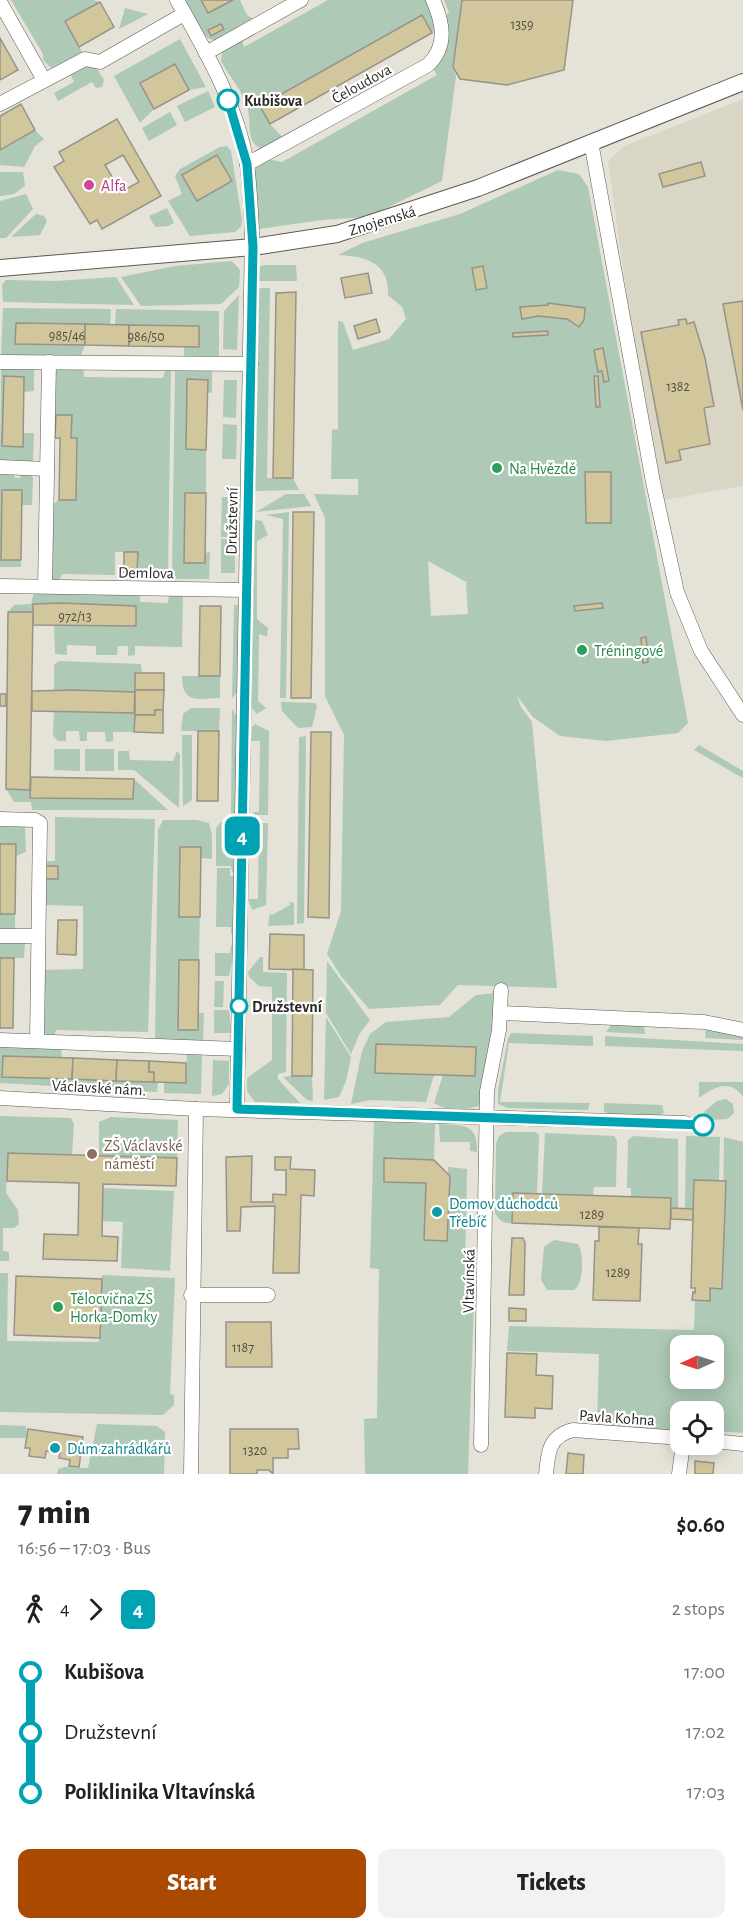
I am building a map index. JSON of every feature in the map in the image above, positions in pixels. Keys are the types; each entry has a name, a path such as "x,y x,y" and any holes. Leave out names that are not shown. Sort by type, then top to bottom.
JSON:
{"street":[{"path":"177,0 206,53 232,109 247,164 253,247"},
{"path":"206,53 301,0"},
{"name":"Čeloudova","path":"247,164 428,65 438,52 443,34 440,16 433,0"},
{"path":"0,2 44,80"},
{"path":"0,104 85,59 100,62 184,14"},
{"name":"Znojemská","path":"0,268 253,247 312,239 363,228 478,188 743,81"},
{"path":"591,141 653,482 677,592 701,651 743,715"},
{"name":"Družstevní","path":"237,1109 253,247"},
{"path":"0,362 251,364"},
{"path":"45,586 49,362"},
{"path":"0,467 47,469"},
{"name":"Demlova","path":"0,586 246,590"},
{"path":"0,819 35,820 40,823 37,1041"},
{"path":"0,936 38,936"},
{"name":"Vltavínská","path":"481,1445 488,1091 500,1012 501,990"},
{"path":"500,1012 704,1022 743,1030"},
{"path":"0,1040 238,1049"},
{"name":"Václavské nám.","path":"0,1098 196,1109"},
{"path":"190,1474 191,1295 196,1109 685,1123"},
{"path":"191,1295 268,1295"},
{"name":"Pavla Kohna","path":"546,1474 548,1453 553,1440 561,1433 573,1430 670,1437"},
{"path":"724,1442 743,1444"},
{"path":"679,1474 682,1455"}],"shaded area":[{"path":"743,99 743,486 664,500 630,319 608,161 624,146"}],"green space":[{"path":"11,0 93,0 100,2 65,21 82,52 51,68 43,60 43,54"},
{"path":"183,0 201,0 208,13 233,0 240,0 247,15 256,21 216,41 200,30"},
{"path":"328,0 426,0 439,30 432,33 422,16 261,107 270,124 283,138 260,148 251,136 248,110 243,96 221,61 223,47 241,37 244,47"},
{"path":"444,0 462,0 453,67 456,76 442,181 368,217 322,220 259,229 254,172 257,165 268,159 282,162 437,75 431,65 442,20 449,12"},
{"path":"125,8 148,14 119,29"},
{"path":"180,39 206,87 189,90 174,64 140,83 154,109 140,123 114,76"},
{"path":"88,66 97,69 104,80 102,87 96,88 92,82 58,101 54,93 74,82 71,75"},
{"path":"208,91 215,107 185,122 177,106"},
{"path":"170,112 177,125 149,141 142,128"},
{"path":"35,130 44,139 35,146 24,167 0,165 0,150"},
{"path":"227,146 231,151 242,220 241,227 235,232 190,236 168,201 182,194 175,176 180,169 220,147","holes":["217,156 232,181 197,201 183,175"]},
{"name":"Na Hvězdě","path":"558,170 579,174 588,187 688,723 678,733 606,741 560,736 533,717 517,696 521,707 532,722 557,988 458,985 440,1005 369,1009 341,976 327,954 341,911 344,735 325,696 325,518 314,494 358,495 358,479 331,479 332,430 338,429 338,321 343,322 353,350 389,339 406,319 402,307 388,295 385,275 374,263 357,257 338,255 362,243 460,214","holes":["428,561 468,583 466,583 468,614 431,616"]},
{"path":"0,172 23,172 25,186 14,194 0,196"},
{"path":"26,194 33,209 6,238 0,238 0,201"},
{"path":"167,208 174,223 155,227 149,216"},
{"path":"36,214 44,216 47,221 40,235 11,237"},
{"path":"232,261 240,270 239,287 221,304 141,306 121,277 175,266"},
{"path":"296,265 297,281 257,281 258,267"},
{"path":"116,277 134,305 3,302 2,285 6,280 56,281"},
{"path":"257,288 270,288 267,478 293,478 299,490 254,491"},
{"path":"239,295 237,350 223,349 224,311"},
{"path":"3,308 111,309 110,325 16,323 15,344 85,345 80,358 1,358"},
{"path":"116,309 219,311 219,358 184,358 184,346 198,326 115,325"},
{"path":"83,366 84,377 163,378 166,367 171,367 168,575 138,575 138,552 115,552 115,575 63,574 57,582 50,577 50,506 59,500 76,500 77,438 71,438 72,415 56,415 55,432 51,429 56,368"},
{"path":"175,367 212,369 212,393 207,392 207,380 187,380 186,449 206,450 206,493 185,493 185,563 205,563 205,553 210,552 209,579 172,579"},
{"path":"1,368 34,370 34,391 24,392 24,377 4,377 2,446 23,447 23,433 34,433 33,462 0,461"},
{"path":"224,380 237,380 236,418 223,417"},
{"path":"223,424 237,425 236,459 222,459"},
{"path":"0,475 14,475 15,478 20,478 21,475 31,475 33,478 32,505 22,505 22,490 2,490 1,559 21,560 21,567 0,567"},
{"path":"286,494 304,494 311,506 256,512"},
{"path":"222,497 235,497 235,537 221,537"},
{"path":"289,512 286,698 280,698 283,519 266,515"},
{"path":"256,520 262,521 268,535 257,541 257,619 268,628 267,637 259,634 258,701 266,708 257,714 250,706 253,524"},
{"path":"221,539 235,539 235,573 221,573"},
{"path":"34,592 140,594 140,602 168,603 169,594 183,594 182,647 135,646 135,655 128,656 128,646 118,646 117,655 96,655 96,646 67,645 67,655 55,654 54,625 135,626 136,606 33,604 33,612 8,612 14,605 31,604"},
{"path":"234,605 239,605 238,691 232,698"},
{"path":"59,661 141,664 142,673 135,673 135,692 54,691 54,665"},
{"path":"182,676 220,676 220,698 198,699 188,696"},
{"path":"281,702 315,703 317,706 312,727 298,728 282,711"},
{"path":"191,708 220,708 219,731 181,731 183,714"},
{"path":"232,709 237,716 236,814 231,814"},
{"path":"54,712 134,713 134,732 113,732 113,741 106,742 105,732 87,732 87,741 80,741 79,731 66,731 66,741 58,741 53,736"},
{"path":"255,724 269,731 268,815 253,815 253,812 259,812 260,741 251,741 252,727"},
{"path":"182,735 192,735 192,800 183,806"},
{"path":"306,736 304,923 297,924 299,737"},
{"path":"699,745 743,771 743,778 694,750"},
{"path":"54,749 80,749 80,771 54,770"},
{"path":"85,749 114,749 114,771 85,771"},
{"path":"118,751 129,751 130,760 173,761 177,751 180,755 179,808 134,770 118,770"},
{"path":"134,779 168,810 32,810 31,802 14,802 6,789 30,790 31,798 133,799"},
{"path":"55,817 155,819 148,1032 56,1030 53,1039 41,1030 42,970 83,969 83,906 45,905 45,879 58,879 58,866 46,866 46,861 55,861"},
{"path":"163,820 197,820 209,823 212,835 212,859 201,858 201,847 199,960 179,960 178,1029 198,1030 199,1013 204,1013 203,1044 155,1042 158,830"},
{"path":"232,821 237,824 237,873 232,872 231,866 216,866 216,828 221,822"},
{"path":"253,823 268,823 266,905 252,910 248,899 258,899 259,828 253,828"},
{"path":"0,827 25,827 26,852 16,856 16,844 0,844"},
{"path":"217,868 230,868 230,876 236,876 234,931 231,934 231,927 216,927"},
{"path":"289,902 294,903 294,925 268,926 270,913 272,915 290,905"},
{"path":"0,914 15,914 15,929 0,929"},
{"path":"0,943 25,943 24,958 0,958"},
{"path":"231,945 235,950 229,976 215,976 215,953 230,953"},
{"path":"260,957 263,957 263,972 287,973 286,1072 278,1074 278,1079 300,1103 255,1102 247,1091 247,1078 272,1060 272,987 259,986 249,977 248,972"},
{"path":"327,961 370,1020 360,1033 351,1054 326,1013"},
{"path":"215,981 224,981 223,1007 214,1007"},
{"path":"495,993 492,1031 479,1106 456,1110 434,1103 443,1075 475,1076 475,1047 376,1044 375,1073 434,1075 426,1102 371,1100 351,1104 362,1051 370,1034 386,1022 449,1017 476,995"},
{"path":"214,1010 229,1010 232,1033 214,1033"},
{"path":"326,1017 351,1057 346,1081 339,1097 324,1100"},
{"path":"612,1024 644,1025 645,1034 606,1032"},
{"path":"706,1029 743,1036 743,1040 705,1038"},
{"path":"511,1033 593,1036 593,1046 509,1043 500,1102 590,1103 588,1110 507,1108 498,1104 498,1090 508,1038"},
{"path":"605,1036 743,1044 743,1051 605,1046"},
{"path":"0,1047 61,1048 62,1058 3,1077 158,1082 157,1092 0,1083"},
{"path":"187,1051 202,1051 201,1094 164,1093 164,1083 186,1083"},
{"path":"213,1060 229,1061 229,1084 222,1094 212,1096"},
{"path":"312,1076 313,1101 307,1100 283,1077"},
{"path":"699,1082 743,1082 743,1097 733,1088 722,1086 699,1098"},
{"path":"726,1099 733,1104 734,1113 727,1119 707,1120 704,1112 717,1101"},
{"path":"604,1103 662,1105 664,1112 660,1116 611,1115 604,1111"},
{"path":"0,1116 71,1118 74,1124 72,1155 8,1153 6,1193 18,1210 19,1224 14,1228 3,1228 3,1251 9,1252 9,1261 0,1261"},
{"path":"111,1117 178,1120 177,1158 99,1156 99,1122"},
{"path":"374,1121 435,1124 434,1160 385,1158 384,1182 426,1183 424,1240 447,1240 448,1167 467,1169 465,1272 475,1272 468,1474 365,1474 364,1419 377,1418 379,1269 370,1268"},
{"path":"439,1124 462,1126 472,1131 477,1143 477,1152 470,1151 470,1142 440,1142"},
{"path":"506,1132 535,1132 539,1135 537,1194 513,1193 512,1223 502,1221 495,1213 496,1144 499,1136"},
{"path":"545,1133 614,1136 617,1140 616,1187 594,1187 593,1196 542,1194"},
{"path":"633,1136 678,1139 678,1208 671,1208 671,1198 631,1197 631,1188 627,1188 628,1140"},
{"path":"686,1136 720,1137 719,1180 694,1180 693,1209 685,1208"},
{"path":"724,1137 743,1142 743,1433 724,1432 724,1401 670,1401 670,1432 597,1426 599,1354 507,1351 509,1326 694,1330 695,1300 709,1301 710,1288 722,1289"},
{"path":"103,1188 174,1191 170,1271 121,1268 123,1222 102,1221"},
{"path":"554,1240 578,1244 580,1248 581,1275 574,1290 547,1290 541,1280 544,1247"},
{"path":"0,1273 8,1273 7,1341 99,1342 102,1275 175,1278 170,1394 174,1395 174,1405 163,1415 0,1412"},
{"path":"97,1424 157,1426 165,1432 164,1474 57,1474 58,1469 65,1467 88,1468"},
{"path":"0,1425 26,1426 27,1438 0,1438"}],"building":[{"path":"201,0 233,0 208,13"},
{"path":"462,0 573,0 564,70 507,85 460,79 453,67"},
{"path":"100,2 114,27 79,47 65,21"},
{"path":"422,15 432,33 270,124 260,106"},
{"path":"221,24 224,29 211,36 208,30"},
{"path":"0,38 18,70 0,80"},
{"path":"175,64 189,90 154,109 140,83"},
{"path":"21,104 35,130 0,150 0,116"},
{"path":"117,119 161,196 102,229 97,220 90,224 54,167 64,161 59,152","holes":["123,155 139,182 121,192 105,165"]},
{"path":"217,155 232,181 197,201 182,175"},
{"path":"701,162 705,176 663,187 659,174"},
{"path":"483,266 487,288 476,290 472,268"},
{"path":"368,273 372,293 345,298 341,278"},
{"path":"296,292 293,478 273,478 276,293"},
{"path":"743,301 743,410 723,304"},
{"path":"548,303 585,308 584,320 579,327 567,319 538,316 522,319 520,307 548,305"},
{"path":"376,319 380,332 358,339 354,326"},
{"path":"686,319 687,324 694,322 705,358 714,406 704,408 710,444 679,450 681,460 666,463 641,332 679,325 678,320"},
{"path":"16,323 85,324 85,345 15,344"},
{"path":"85,324 129,325 129,346 85,345"},
{"path":"129,325 199,326 199,347 129,346"},
{"path":"548,331 548,335 513,337 513,333"},
{"path":"603,348 609,381 604,382 602,371 598,372 594,350"},
{"path":"4,376 24,377 23,447 2,446"},
{"path":"594,376 598,376 600,407 596,407"},
{"path":"187,379 208,380 206,450 186,449"},
{"path":"56,415 72,415 71,438 77,438 76,500 59,500 60,438 55,438"},
{"path":"585,472 611,472 611,523 586,523"},
{"path":"2,490 22,490 21,560 1,560"},
{"path":"185,493 206,493 205,563 184,563"},
{"path":"293,512 314,512 311,698 291,698"},
{"path":"124,552 138,552 137,572 124,572"},
{"path":"602,603 603,608 575,611 574,606"},
{"path":"33,604 136,606 136,626 33,625"},
{"path":"200,606 221,606 220,676 199,676"},
{"path":"8,612 33,612 30,790 6,789"},
{"path":"646,637 648,662 643,663 641,638"},
{"path":"135,673 164,673 164,690 135,690"},
{"path":"135,690 164,690 163,710 155,710 155,715 135,715"},
{"path":"32,691 135,692 134,713 32,711"},
{"path":"0,694 6,694 6,706 0,706"},
{"path":"155,710 163,710 163,733 134,732 135,715 155,715"},
{"path":"198,731 219,731 218,801 197,801"},
{"path":"311,732 331,732 329,918 308,917"},
{"path":"31,777 134,779 133,799 30,798"},
{"path":"0,844 16,844 15,914 0,914"},
{"path":"180,847 201,847 200,917 179,917"},
{"path":"46,866 58,866 58,879 45,879"},
{"path":"58,920 77,920 76,955 57,954"},
{"path":"270,934 304,935 304,970 269,969"},
{"path":"0,958 14,958 13,1028 0,1028"},
{"path":"179,960 199,960 198,1030 178,1030"},
{"path":"293,969 313,970 312,1076 292,1076"},
{"path":"376,1044 476,1047 475,1076 375,1073"},
{"path":"3,1056 73,1058 72,1079 2,1077"},
{"path":"73,1058 117,1060 116,1081 72,1079"},
{"path":"117,1060 149,1061 149,1072 154,1072 154,1082 116,1081"},
{"path":"149,1061 186,1063 186,1083 154,1082 154,1072 149,1072"},
{"path":"8,1153 177,1158 176,1186 103,1184 102,1236 118,1237 117,1261 43,1259 44,1234 78,1235 79,1183 7,1181"},
{"path":"252,1156 251,1202 273,1202 273,1194 286,1195 286,1170 275,1170 275,1157 291,1157 290,1169 315,1170 314,1196 301,1195 299,1273 273,1273 275,1206 241,1207 240,1231 227,1231 226,1157"},
{"name":"Domov důchodců Třebíč","path":"384,1158 434,1160 450,1176 447,1241 424,1240 426,1183 384,1182"},
{"path":"694,1180 726,1181 722,1289 710,1288 710,1301 692,1300 693,1292 695,1293 695,1288 691,1288"},
{"path":"513,1193 671,1198 670,1229 512,1223"},
{"path":"671,1208 693,1209 693,1220 671,1219"},
{"path":"599,1227 639,1228 638,1244 642,1244 640,1301 593,1300 595,1241 599,1241"},
{"path":"512,1238 523,1238 525,1243 524,1295 509,1295"},
{"name":"Tělocvična ZŠ Horka-Domky","path":"16,1276 102,1279 100,1338 14,1335"},
{"path":"509,1308 526,1309 526,1321 509,1321"},
{"path":"226,1322 271,1322 272,1367 226,1367"},
{"path":"507,1353 537,1354 536,1375 553,1376 552,1409 535,1408 535,1418 505,1417"},
{"name":"Dům zahrádkářů","path":"28,1429 83,1437 79,1467 69,1466 70,1460 59,1458 60,1453 46,1451 45,1458 29,1456 30,1448 25,1448"},
{"path":"230,1429 298,1429 299,1449 288,1449 288,1458 273,1458 273,1474 269,1470 257,1470 257,1474 230,1474"},
{"path":"568,1453 584,1455 583,1474 566,1474"},
{"path":"695,1461 714,1463 713,1474 695,1474"}],"bus line":[{"name":"4","path":"228,100 247,164 253,247 237,1109 703,1125"}],"place":[{"name":"Kubišova","path":"228,100"},
{"name":"Alfa","path":"89,185"},
{"name":"Na Hvězdě","path":"497,468"},
{"name":"Tréningové","path":"582,650"},
{"name":"Družstevní","path":"239,1006"},
{"name":"ZŠ Václavské náměstí","path":"92,1154"},
{"name":"Domov důchodců Třebíč","path":"437,1212"},
{"name":"Tělocvična ZŠ Horka-Domky","path":"58,1307"},
{"name":"Dům zahrádkářů","path":"55,1448"}]}
